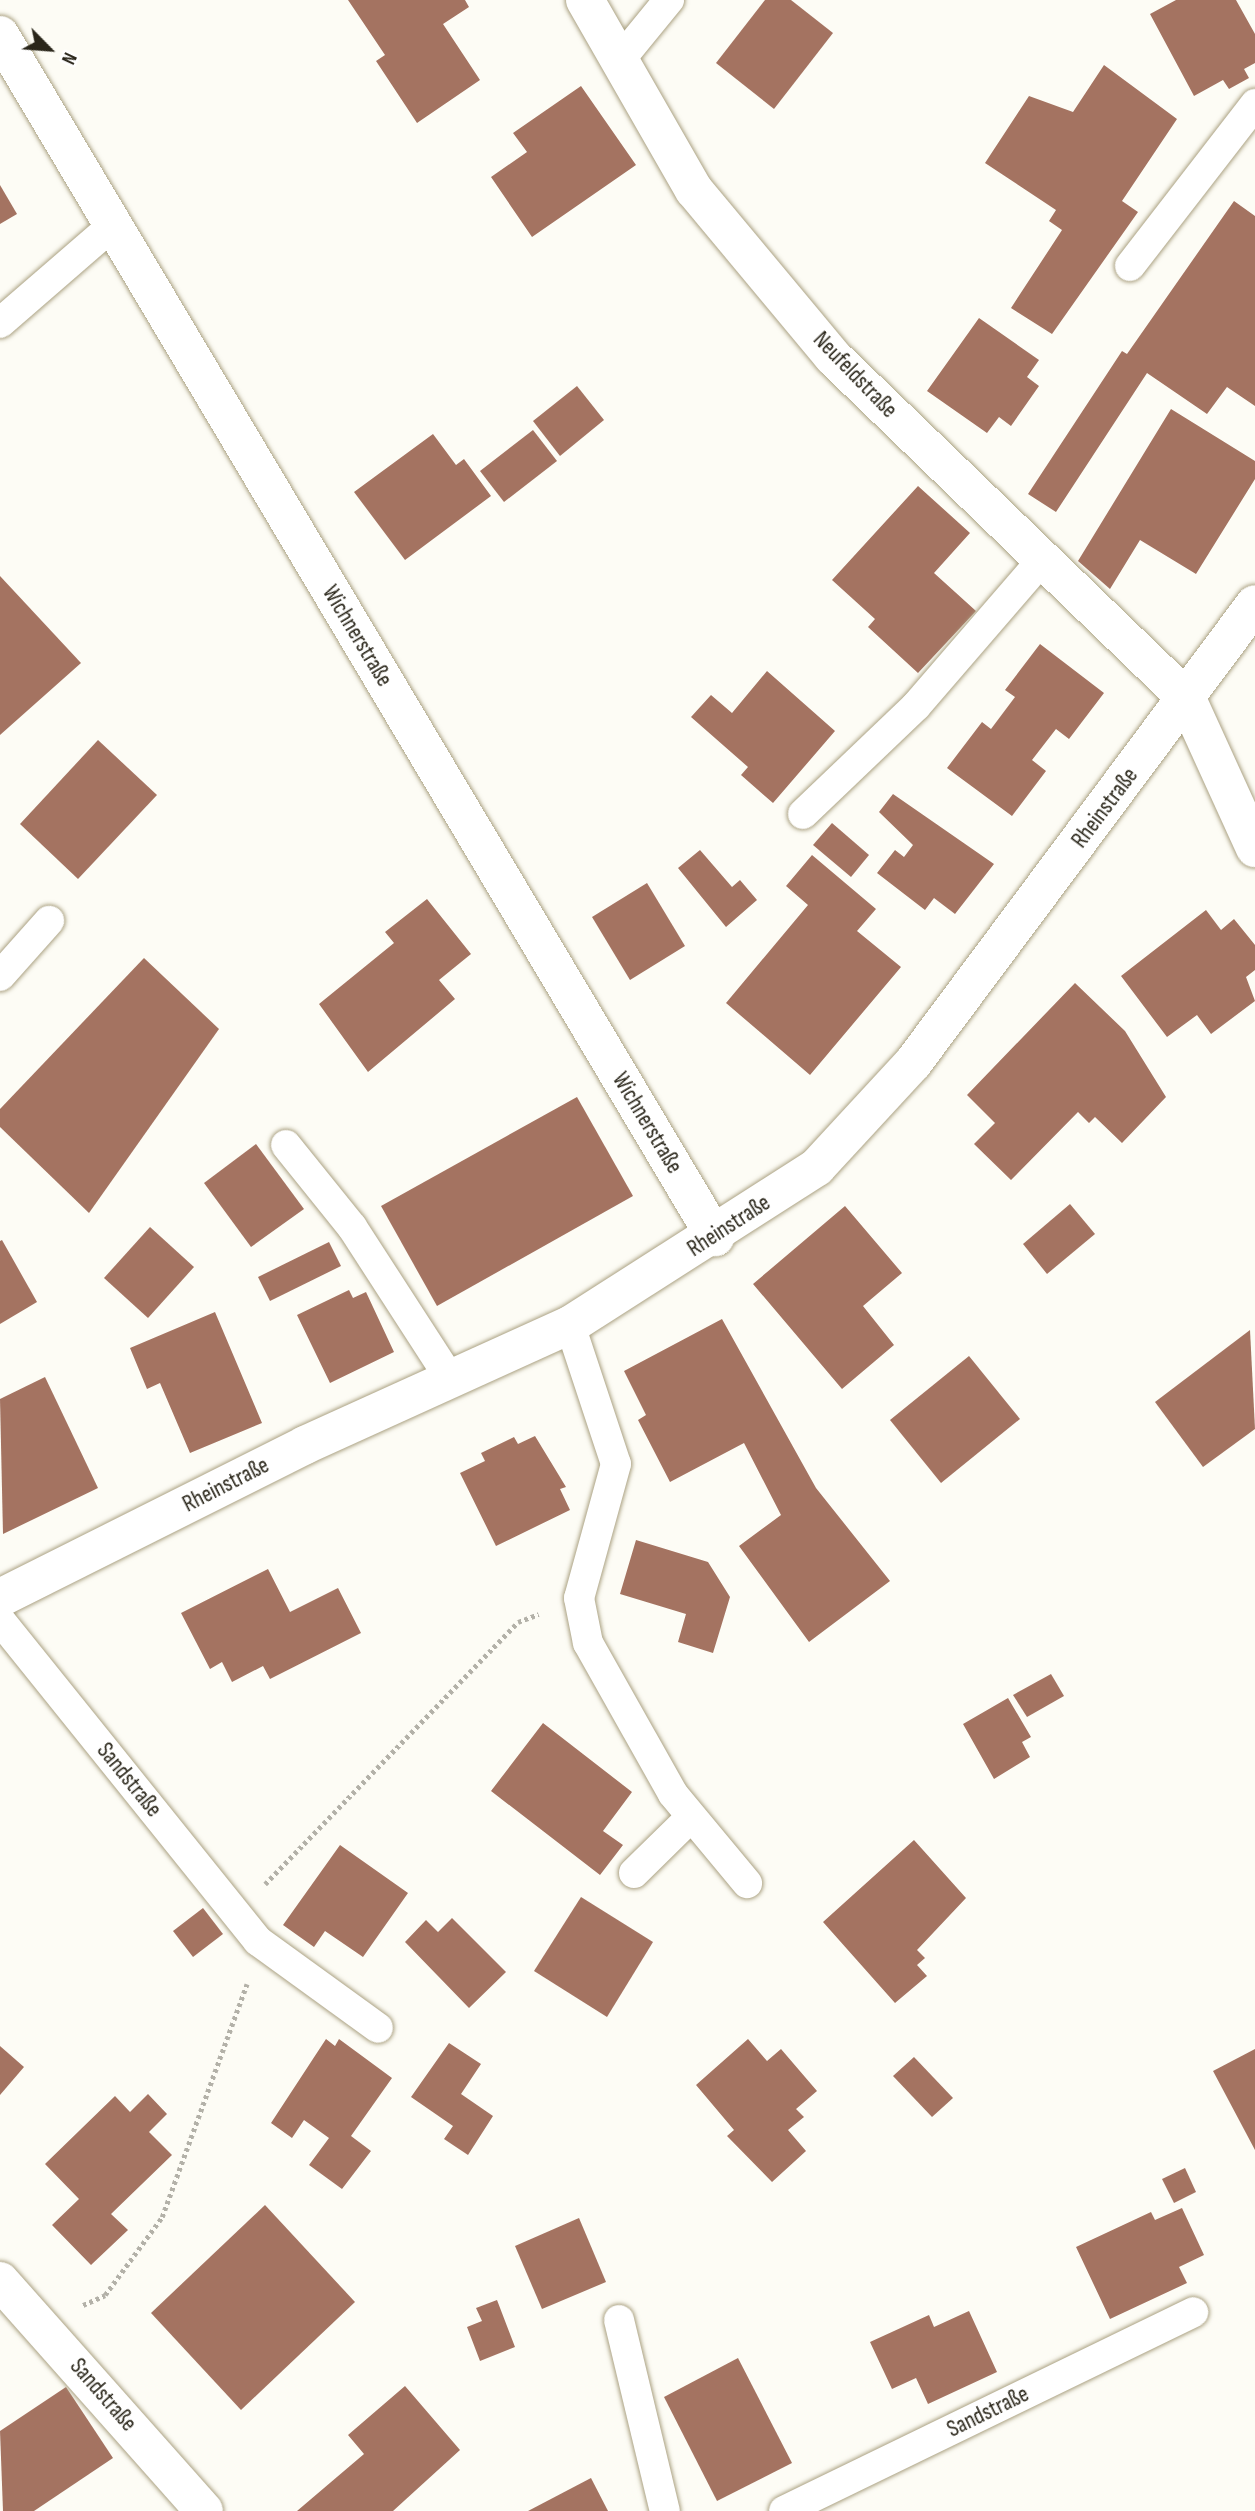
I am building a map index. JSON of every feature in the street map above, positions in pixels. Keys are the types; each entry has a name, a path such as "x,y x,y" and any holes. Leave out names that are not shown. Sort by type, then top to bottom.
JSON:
{"street":[{"name":"Neufeldstraße","path":"585,0 694,190 833,357 1187,699"},
{"name":"Wichnerstraße","path":"0,37 715,1237"},
{"name":"Rheinstraße","path":"0,1598 449,1377 570,1325 715,1237 817,1167 913,1063 1187,699 1255,604"},
{"path":"1187,699 1255,848"},
{"name":"Sandstraße","path":"0,2281 204,2511"}],"lane":[{"path":"619,61 669,0"},
{"path":"1130,266 1255,104"},
{"path":"0,323 111,226"},
{"path":"803,814 916,706 1043,559"},
{"path":"0,976 49,921"},
{"path":"286,1145 352,1227 449,1377"},
{"path":"570,1325 616,1464 579,1598 600,1675 690,1818 747,1882"},
{"name":"Sandstraße","path":"0,1620 258,1941 378,2028"},
{"path":"634,1873 690,1818"},
{"name":"Sandstraße","path":"784,2511 1193,2312"},
{"path":"619,2320 665,2511"}],"path":[{"path":"237,1913 518,1622 579,1598"},
{"path":"69,2312 105,2295 162,2217 258,1941"}],"building":[{"path":"348,0 465,0 469,7 443,24 480,80 417,123 376,61 385,55"},
{"path":"765,0 791,0 833,33 774,109 716,63"},
{"path":"1176,0 1236,0 1255,34 1255,63 1244,69 1249,78 1229,89 1223,80 1194,96 1150,14"},
{"path":"1104,65 1177,119 1122,201 1138,212 1052,334 1011,308 1062,230 1049,221 1056,210 985,163 1029,96 1073,112"},
{"path":"581,86 636,165 532,237 491,177 527,152 513,133"},
{"path":"0,185 17,214 0,224"},
{"path":"1234,201 1255,216 1255,406 1227,387 1207,414 1147,373 1056,512 1028,494 1122,351 1127,354"},
{"path":"979,318 1039,360 1027,377 1039,386 1011,426 999,417 987,433 927,391"},
{"path":"577,386 604,420 560,456 533,421"},
{"path":"1171,409 1255,461 1255,479 1196,574 1140,540 1110,589 1078,561"},
{"path":"533,430 557,461 504,502 480,471"},
{"path":"433,434 456,465 464,459 491,496 405,560 354,492"},
{"path":"918,486 970,533 934,573 976,611 918,673 868,627 875,619 832,580"},
{"path":"0,576 81,663 0,735"},
{"path":"1040,644 1104,693 1069,739 1056,729 1032,760 1046,771 1012,816 947,768 982,722 991,729 1015,697 1005,690"},
{"path":"767,671 835,731 773,803 741,775 748,767 691,717 711,695 732,713"},
{"path":"98,740 157,795 78,879 20,824"},
{"path":"893,794 994,864 955,914 934,898 925,910 877,873 895,850 904,857 913,845 879,812"},
{"path":"832,823 869,855 851,877 813,845"},
{"path":"700,850 732,887 740,880 757,900 726,927 678,868"},
{"path":"812,855 876,909 857,931 901,967 810,1075 726,1003 808,905 786,886"},
{"path":"647,883 685,946 630,980 592,917"},
{"path":"427,899 471,954 439,980 455,999 368,1072 319,1004 394,943 385,932"},
{"path":"1206,910 1221,930 1234,919 1255,945 1255,970 1246,977 1255,1001 1211,1034 1197,1015 1167,1037 1121,976"},
{"path":"144,958 219,1029 89,1213 0,1127 0,1109"},
{"path":"1075,983 1125,1031 1166,1097 1122,1143 1095,1117 1089,1123 1078,1112 1011,1180 974,1144 995,1123 967,1095"},
{"path":"577,1097 633,1196 437,1306 381,1206"},
{"path":"256,1144 304,1209 251,1247 204,1183"},
{"path":"1070,1204 1095,1234 1047,1274 1023,1244"},
{"path":"845,1206 902,1273 863,1306 894,1345 842,1389 753,1284"},
{"path":"150,1227 194,1267 148,1318 104,1278"},
{"path":"2,1240 37,1302 0,1324 0,1241"},
{"path":"329,1242 341,1266 270,1301 258,1277"},
{"path":"349,1290 353,1298 366,1292 394,1352 330,1383 297,1315"},
{"path":"215,1312 262,1423 190,1453 160,1383 147,1389 130,1348"},
{"path":"722,1319 816,1488 890,1581 809,1642 739,1546 781,1515 744,1443 670,1482 638,1420 646,1415 624,1371"},
{"path":"1250,1330 1255,1429 1203,1467 1155,1402"},
{"path":"969,1356 1020,1419 941,1483 890,1420"},
{"path":"45,1377 98,1488 3,1534 0,1399"},
{"path":"535,1436 566,1487 560,1489 570,1510 496,1546 460,1473 485,1461 481,1453 514,1437 518,1444"},
{"path":"636,1540 708,1562 730,1597 713,1653 678,1642 686,1614 620,1594"},
{"path":"268,1569 290,1612 338,1588 361,1633 270,1679 263,1666 232,1682 222,1662 210,1669 181,1613"},
{"path":"1051,1674 1064,1696 1027,1717 1013,1695"},
{"path":"1008,1698 1031,1737 1022,1742 1030,1757 994,1779 963,1724"},
{"path":"543,1723 632,1792 603,1831 623,1845 600,1875 491,1791"},
{"path":"914,1840 966,1898 917,1950 925,1958 917,1965 927,1976 895,2003 823,1922"},
{"path":"340,1845 408,1893 363,1957 325,1931 314,1947 283,1925"},
{"path":"581,1897 653,1942 607,2017 534,1971"},
{"path":"203,1908 223,1934 193,1957 173,1931"},
{"path":"452,1918 506,1972 469,2008 405,1942 426,1920 438,1932"},
{"path":"326,2039 335,2046 339,2039 392,2078 351,2136 371,2151 342,2189 309,2165 329,2138 304,2120 292,2138 271,2123"},
{"path":"748,2039 767,2061 781,2049 817,2091 796,2109 804,2117 788,2130 806,2151 772,2182 727,2136 734,2130 696,2085"},
{"path":"449,2043 481,2064 461,2094 493,2116 468,2155 444,2139 453,2126 411,2097"},
{"path":"0,2046 24,2067 0,2095"},
{"path":"1255,2049 1255,2150 1213,2071"},
{"path":"914,2057 953,2098 932,2117 893,2076"},
{"path":"148,2094 167,2114 149,2132 172,2155 111,2214 128,2230 91,2265 52,2225 79,2199 45,2164 115,2096 130,2112"},
{"path":"1185,2168 1196,2192 1174,2203 1162,2179"},
{"path":"265,2205 355,2302 241,2410 151,2313"},
{"path":"1182,2208 1204,2255 1179,2267 1187,2283 1110,2319 1076,2247 1151,2212 1155,2220"},
{"path":"579,2218 606,2282 542,2309 515,2246"},
{"path":"497,2300 515,2347 480,2361 467,2327 482,2321 476,2308"},
{"path":"969,2311 997,2372 928,2404 916,2378 892,2389 870,2342 929,2315 934,2327"},
{"path":"738,2358 792,2463 717,2501 664,2397"},
{"path":"405,2386 460,2450 393,2511 297,2511 364,2454 348,2435"},
{"path":"66,2387 113,2458 34,2511 3,2511 0,2431"},
{"path":"591,2478 608,2511 528,2511"}]}
